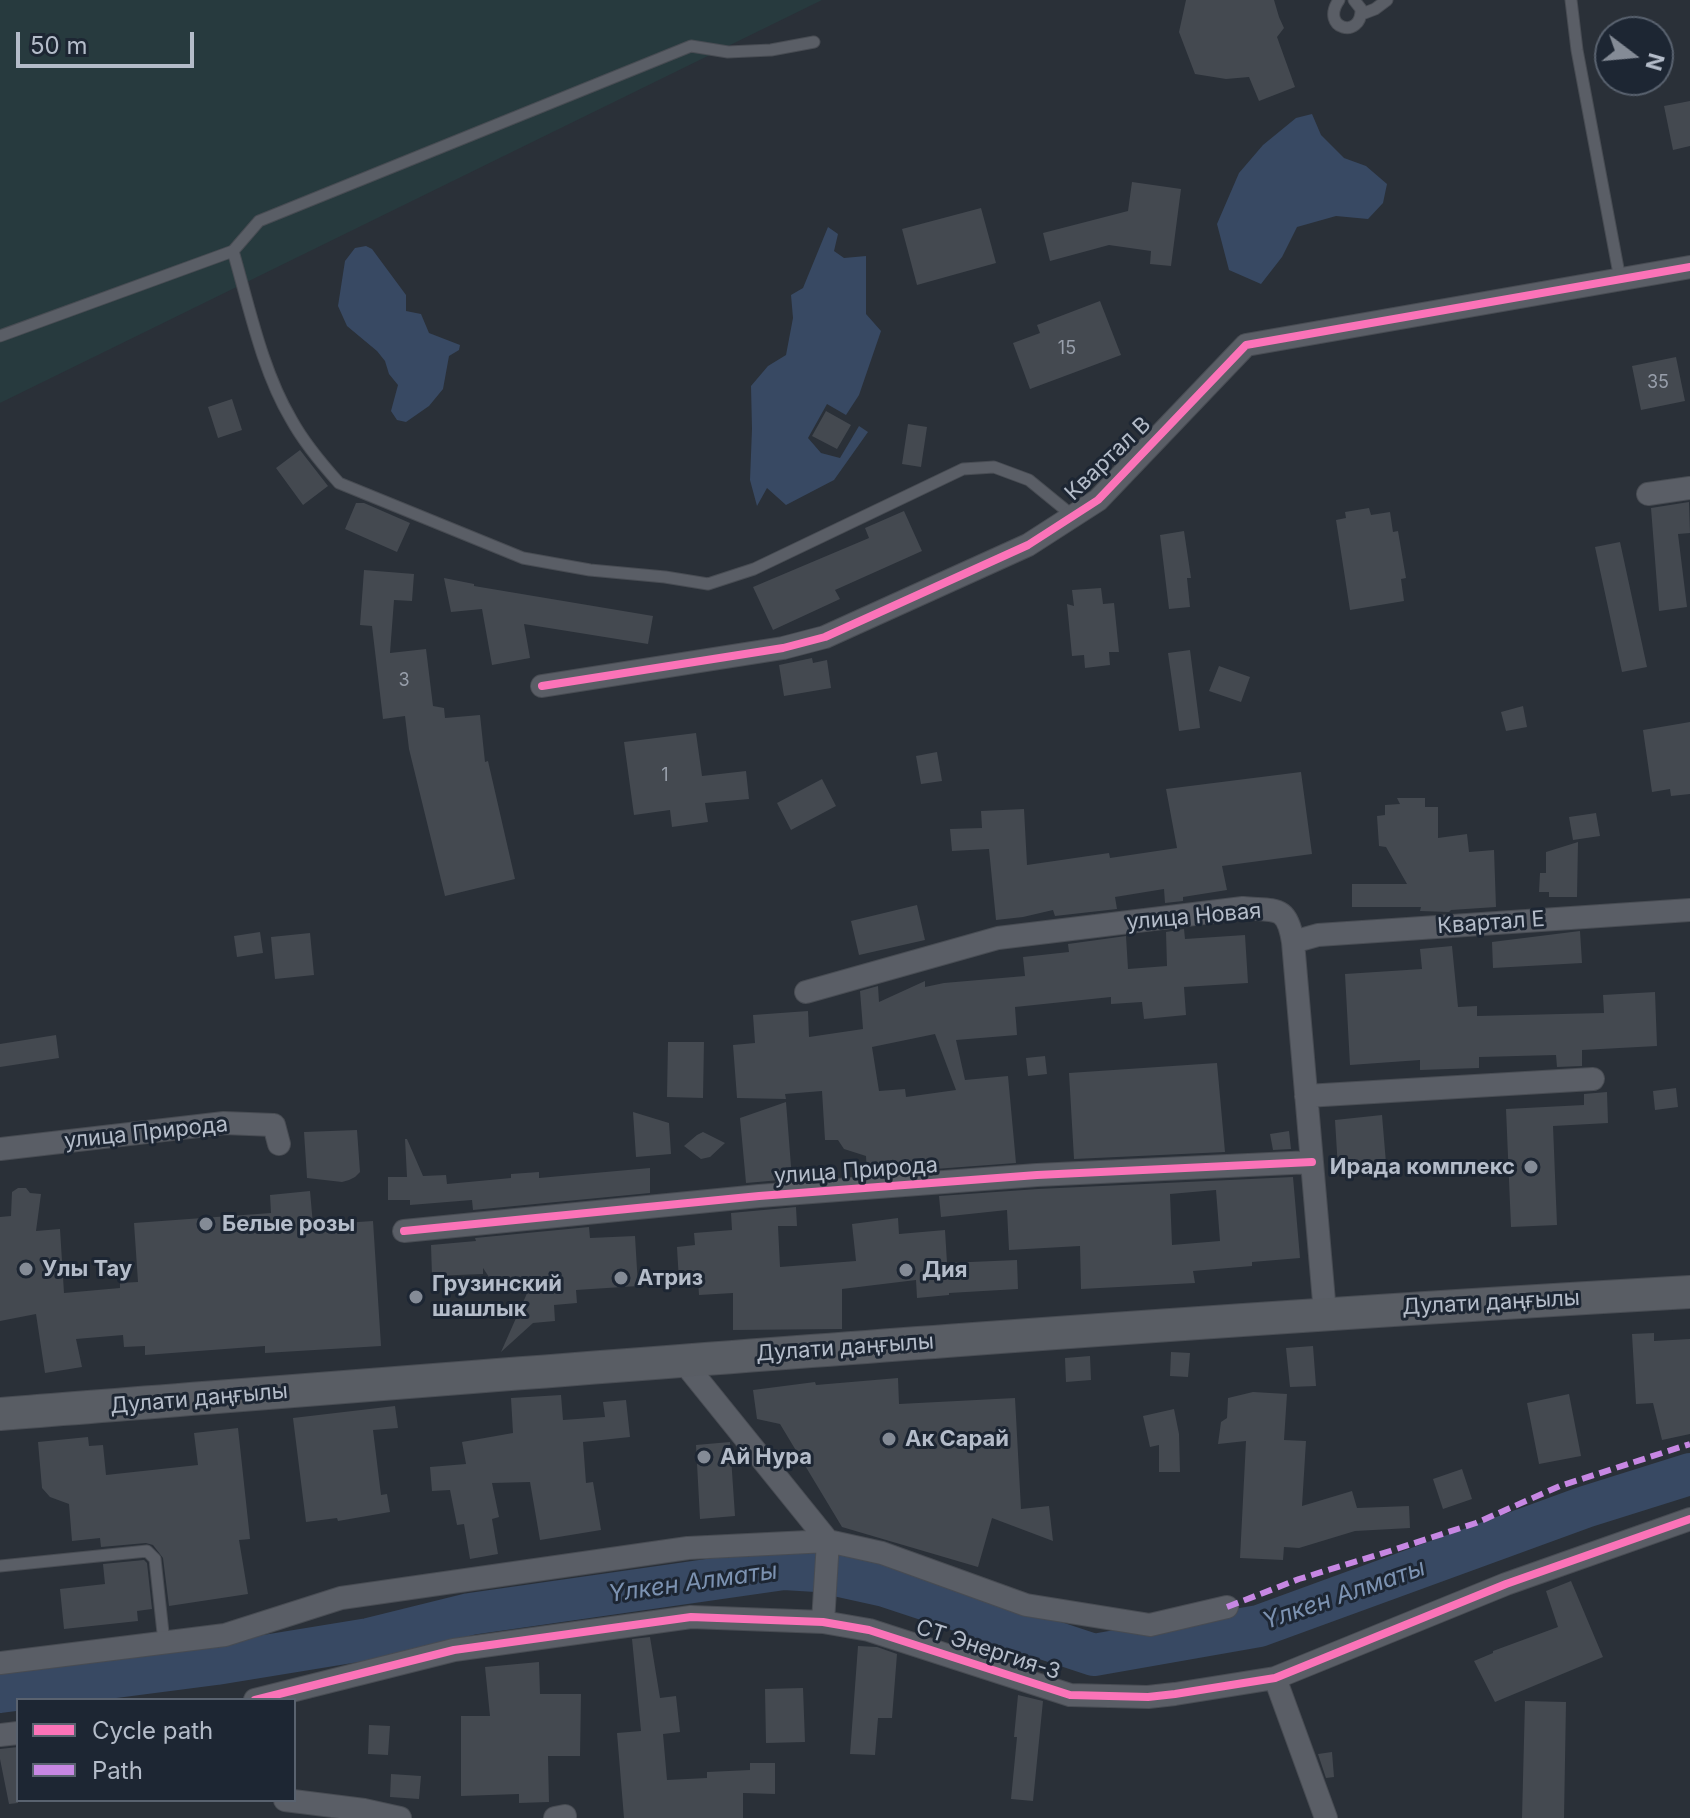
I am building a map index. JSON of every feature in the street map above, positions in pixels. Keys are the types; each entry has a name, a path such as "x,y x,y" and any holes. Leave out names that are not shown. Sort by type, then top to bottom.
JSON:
{"main road":[{"name":"Дулати даңғылы","path":"0,1414 1325,1313 1690,1292"}],"street":[{"name":"Квартал В","path":"542,686 783,648 825,637 1028,545 1098,500 1246,345 1690,267"},
{"path":"1648,494 1690,488"},
{"name":"улица Новая","path":"806,992 998,938 1243,908 1278,911 1288,921 1293,942 1325,1313"},
{"name":"Квартал Е","path":"1293,942 1318,935 1690,910"},
{"path":"1306,1096 1593,1079"},
{"name":"улица Природа","path":"0,1149 224,1123 274,1125 279,1144"},
{"name":"улица Природа","path":"404,1231 775,1195 1037,1175 1312,1162"},
{"path":"682,1360 828,1551 824,1613"},
{"name":"СТ Энергия-3","path":"263,1698 454,1650 691,1617 824,1613 1070,1695 1148,1697 1175,1694 1275,1678 1506,1584 1690,1519"},
{"path":"0,1663 225,1635 341,1598 688,1548 882,1553 1026,1605 1150,1625 1227,1607"},
{"path":"1275,1678 1326,1818"},
{"path":"296,1801 400,1818"}],"lane":[{"path":"1339,0 1335,6 1334,20 1346,28 1355,26 1361,18 1359,5 1354,0"},
{"path":"1362,14 1387,0"},
{"path":"1571,0 1577,50 1620,279"},
{"path":"0,336 233,251 259,221 691,46 728,52 771,50 814,42"},
{"path":"233,251 268,368 290,418 318,460 339,483 523,558 590,570 708,584 754,569 963,469 994,467 1029,480 1074,516"},
{"path":"0,1566 147,1551 155,1559 164,1642"}],"green space":[{"path":"0,0 822,0 0,403"}],"water":[{"path":"1312,114 1321,135 1344,158 1366,166 1387,184 1383,203 1368,219 1336,216 1297,227 1282,257 1261,284 1229,270 1217,224 1239,173 1263,145 1296,118"},
{"path":"828,227 838,234 834,251 844,258 866,256 866,314 881,331 859,395 846,415 827,404 808,438 821,453 840,458 859,426 868,432 834,480 786,505 767,488 757,506 750,480 751,386 768,366 786,355 793,318 791,295 803,288"},
{"path":"366,246 372,249 406,295 406,311 421,314 429,333 460,345 459,350 449,356 443,389 429,406 406,422 397,420 391,411 398,385 389,374 385,361 347,326 338,306 345,261 355,248"}],"building":[{"path":"1186,0 1274,0 1284,28 1277,37 1295,87 1259,101 1249,77 1226,79 1195,74 1179,32"},
{"path":"1690,101 1690,146 1673,150 1664,106"},
{"path":"1132,182 1181,189 1171,266 1150,264 1151,251 1109,245 1050,261 1043,233 1128,211"},
{"path":"981,208 996,263 917,285 902,229"},
{"path":"1100,301 1121,355 1030,389 1013,343 1040,333 1037,325"},
{"path":"1676,357 1685,401 1641,410 1632,366"},
{"path":"232,399 242,430 218,438 208,407"},
{"path":"826,411 851,425 837,449 812,436"},
{"path":"908,424 927,427 921,467 902,464"},
{"path":"300,450 328,486 303,505 276,468"},
{"path":"1689,502 1690,533 1678,534 1687,607 1659,611 1651,508"},
{"path":"356,503 364,503 410,523 397,552 345,529"},
{"path":"1369,508 1371,515 1390,512 1393,532 1398,531 1406,578 1401,579 1404,601 1350,610 1336,520 1346,518 1345,512"},
{"path":"904,511 922,551 835,590 840,599 773,630 753,587 869,538 865,528"},
{"path":"1184,531 1191,578 1187,578 1190,607 1169,609 1160,535"},
{"path":"1620,542 1647,667 1622,672 1595,547"},
{"path":"364,570 414,574 412,601 394,600 390,653 426,649 433,706 444,708 445,718 480,715 485,762 488,761 515,879 445,896 409,749 405,716 383,719 372,626 360,625"},
{"path":"444,578 474,586 653,616 648,644 524,624 530,658 492,665 482,609 451,612"},
{"path":"1101,588 1103,604 1114,603 1119,652 1109,652 1110,665 1085,668 1084,655 1072,656 1067,604 1074,606 1072,590"},
{"path":"1190,650 1200,728 1179,731 1168,653"},
{"path":"812,658 813,663 827,660 831,688 784,696 779,665"},
{"path":"1219,666 1250,677 1241,702 1209,691"},
{"path":"1523,706 1527,727 1506,731 1501,712"},
{"path":"1690,722 1690,794 1671,796 1670,789 1652,792 1643,730"},
{"path":"696,733 702,776 746,771 749,799 705,803 708,822 672,827 670,810 634,815 624,742"},
{"path":"937,752 942,781 921,784 916,756"},
{"path":"1301,772 1312,854 1222,866 1227,890 1183,897 1183,901 1165,903 1164,889 1115,897 1117,909 1055,916 1053,910 996,920 989,849 952,851 950,829 982,828 981,811 1024,809 1027,865 1109,853 1110,858 1177,848 1166,789"},
{"path":"822,779 836,806 791,830 777,803"},
{"path":"1397,798 1425,798 1425,807 1438,807 1438,838 1467,834 1469,852 1494,850 1496,907 1449,912 1420,911 1421,907 1352,907 1352,884 1407,884 1386,847 1379,846 1377,816 1385,815 1385,805 1400,804"},
{"path":"1596,813 1600,836 1573,840 1569,817"},
{"path":"1578,842 1577,897 1549,897 1549,892 1539,892 1540,873 1546,873 1546,852"},
{"path":"917,905 925,940 859,955 851,921"},
{"path":"1184,929 1185,939 1245,935 1248,983 1184,987 1186,1015 1144,1019 1142,1002 1111,1004 1111,997 1015,1007 1017,1035 956,1040 965,1080 1008,1076 1016,1163 867,1174 866,1156 844,1149 838,1140 825,1140 822,1091 785,1094 786,1099 737,1098 733,1045 755,1043 753,1015 808,1011 809,1037 863,1029 860,991 878,986 879,1002 925,981 925,987 1025,976 1023,957 1069,952 1068,944 1126,936 1128,969 1167,966 1166,932","holes":["935,1034 956,1090 906,1097 905,1089 879,1091 872,1047"]},
{"path":"1580,931 1582,963 1493,968 1492,942"},
{"path":"260,932 263,953 237,957 234,936"},
{"path":"310,933 314,975 275,979 271,937"},
{"path":"1452,946 1458,1007 1477,1006 1477,1016 1604,1013 1603,995 1655,992 1657,1046 1582,1050 1582,1066 1557,1067 1556,1055 1479,1057 1479,1068 1420,1070 1420,1060 1350,1065 1345,974 1422,969 1420,949"},
{"path":"56,1035 59,1058 0,1067 0,1044"},
{"path":"668,1042 704,1042 703,1098 667,1097"},
{"path":"1045,1056 1047,1074 1028,1076 1026,1058"},
{"path":"1217,1063 1225,1152 1074,1159 1069,1073"},
{"path":"1676,1088 1678,1107 1655,1110 1653,1091"},
{"name":"Ирада комплекс","path":"1607,1092 1608,1123 1553,1126 1557,1225 1511,1227 1506,1109 1584,1105 1584,1094"},
{"path":"786,1102 792,1179 746,1183 740,1118"},
{"path":"633,1112 669,1123 671,1154 636,1157"},
{"path":"1382,1115 1386,1163 1338,1169 1335,1120"},
{"path":"357,1130 360,1172 355,1177 342,1182 307,1178 304,1132"},
{"path":"1289,1131 1291,1149 1273,1150 1270,1134"},
{"path":"703,1132 725,1143 710,1157 701,1159 684,1146"},
{"path":"405,1139 423,1176 446,1175 447,1184 511,1178 511,1174 539,1172 539,1178 650,1168 650,1193 473,1210 472,1200 410,1205 410,1200 388,1200 388,1177 407,1177"},
{"path":"1293,1177 1300,1258 1193,1271 1195,1283 1081,1289 1080,1246 1009,1250 1007,1210 941,1217 939,1196","holes":["1216,1190 1220,1241 1172,1245 1170,1194"]},
{"path":"18,1188 41,1194 36,1231 60,1229 64,1293 120,1288 120,1283 138,1282 134,1223 271,1213 270,1195 310,1191 313,1225 373,1221 381,1346 265,1353 265,1346 145,1355 145,1346 124,1347 123,1335 76,1339 82,1367 45,1373 36,1314 0,1321 0,1217 11,1216 12,1192"},
{"path":"796,1207 797,1226 778,1226 780,1267 856,1261 852,1224 898,1218 899,1234 945,1230 947,1263 1017,1260 1018,1289 917,1298 916,1280 842,1289 842,1329 733,1330 733,1293 699,1295 698,1280 679,1281 677,1247 695,1245 694,1233 732,1230 731,1213"},
{"path":"589,1227 590,1238 635,1236 638,1286 576,1290 577,1303 554,1305 555,1321 533,1323 501,1352 532,1282 495,1286 483,1268 483,1274 432,1276 431,1245"},
{"path":"1654,1333 1654,1341 1690,1339 1690,1434 1662,1440 1653,1403 1636,1404 1632,1334"},
{"path":"1313,1346 1316,1386 1290,1387 1286,1348"},
{"path":"1171,1352 1190,1353 1188,1377 1170,1376"},
{"path":"1090,1356 1091,1380 1066,1382 1065,1358"},
{"path":"898,1378 899,1404 1015,1398 1021,1509 1049,1506 1053,1541 992,1518 978,1567 842,1527 780,1424 757,1419 753,1390 815,1382 816,1385"},
{"path":"1253,1392 1287,1394 1284,1440 1306,1441 1302,1506 1352,1491 1357,1508 1409,1506 1410,1528 1355,1531 1299,1548 1284,1547 1283,1560 1240,1558 1246,1441 1218,1444 1221,1422 1227,1418 1228,1398"},
{"path":"1569,1394 1581,1456 1539,1464 1527,1403"},
{"path":"561,1395 563,1420 605,1417 603,1402 626,1400 630,1437 583,1442 586,1483 593,1482 601,1530 540,1540 530,1482 492,1483 499,1517 492,1519 498,1554 470,1559 464,1524 457,1525 450,1490 432,1491 430,1467 466,1464 462,1442 513,1433 511,1398"},
{"path":"395,1406 398,1428 373,1430 381,1495 387,1494 390,1512 338,1521 337,1518 306,1522 293,1418"},
{"path":"1174,1409 1179,1434 1180,1472 1159,1472 1159,1445 1150,1447 1143,1416"},
{"path":"238,1428 250,1539 239,1540 248,1594 169,1606 163,1558 153,1545 101,1547 100,1538 72,1541 69,1504 50,1497 42,1488 38,1442 88,1437 89,1446 103,1445 106,1475 198,1465 194,1433"},
{"path":"730,1442 735,1516 700,1519 696,1445"},
{"path":"1462,1469 1472,1499 1443,1509 1433,1479"},
{"path":"144,1560 147,1563 152,1609 137,1611 138,1621 64,1629 60,1589 105,1584 103,1564"},
{"path":"1571,1581 1603,1657 1495,1702 1474,1661 1558,1627 1546,1591"},
{"path":"650,1637 660,1698 676,1696 680,1732 663,1734 667,1780 707,1778 707,1772 750,1770 750,1763 775,1763 775,1794 743,1793 743,1818 624,1818 617,1733 641,1731 632,1639"},
{"path":"858,1646 877,1647 897,1654 892,1718 878,1718 875,1755 850,1754"},
{"path":"539,1662 540,1694 581,1694 580,1756 548,1756 549,1802 519,1803 519,1794 461,1796 461,1716 490,1716 485,1667"},
{"path":"803,1688 805,1742 766,1743 765,1689"},
{"path":"1018,1695 1043,1701 1033,1801 1011,1799"},
{"path":"1525,1701 1566,1702 1564,1818 1522,1818"},
{"path":"369,1725 390,1726 388,1755 368,1754"},
{"path":"16,1747 18,1803 9,1804 0,1749"},
{"path":"1332,1752 1334,1777 1326,1778 1318,1754"},
{"path":"391,1774 421,1776 419,1799 390,1797"}],"waterway":[{"name":"Үлкен Алматы","path":"0,1692 216,1664 369,1639 470,1614 784,1569 817,1571 885,1586 1094,1655 1259,1626 1585,1507 1690,1474"}],"marked path":[{"path":"1227,1607 1299,1579 1476,1523 1560,1486 1690,1444"}],"cycle path":[{"path":"542,686 783,648 825,637 1028,545 1098,500 1246,345 1690,267"},
{"path":"404,1231 759,1196 1037,1175 1312,1162"},
{"path":"263,1698 454,1650 691,1617 823,1622 869,1630 1070,1695 1148,1697 1175,1694 1275,1678 1506,1584 1690,1519"}],"place":[{"name":"Ирада комплекс","path":"1531,1167"},
{"name":"Белые розы","path":"206,1224"},
{"name":"Улы Тау","path":"26,1269"},
{"name":"Дия","path":"906,1270"},
{"name":"Атриз","path":"621,1278"},
{"name":"Грузинский шашлык","path":"416,1297"},
{"name":"Ак Сарай","path":"889,1439"},
{"name":"Ай Нура","path":"704,1457"}]}
